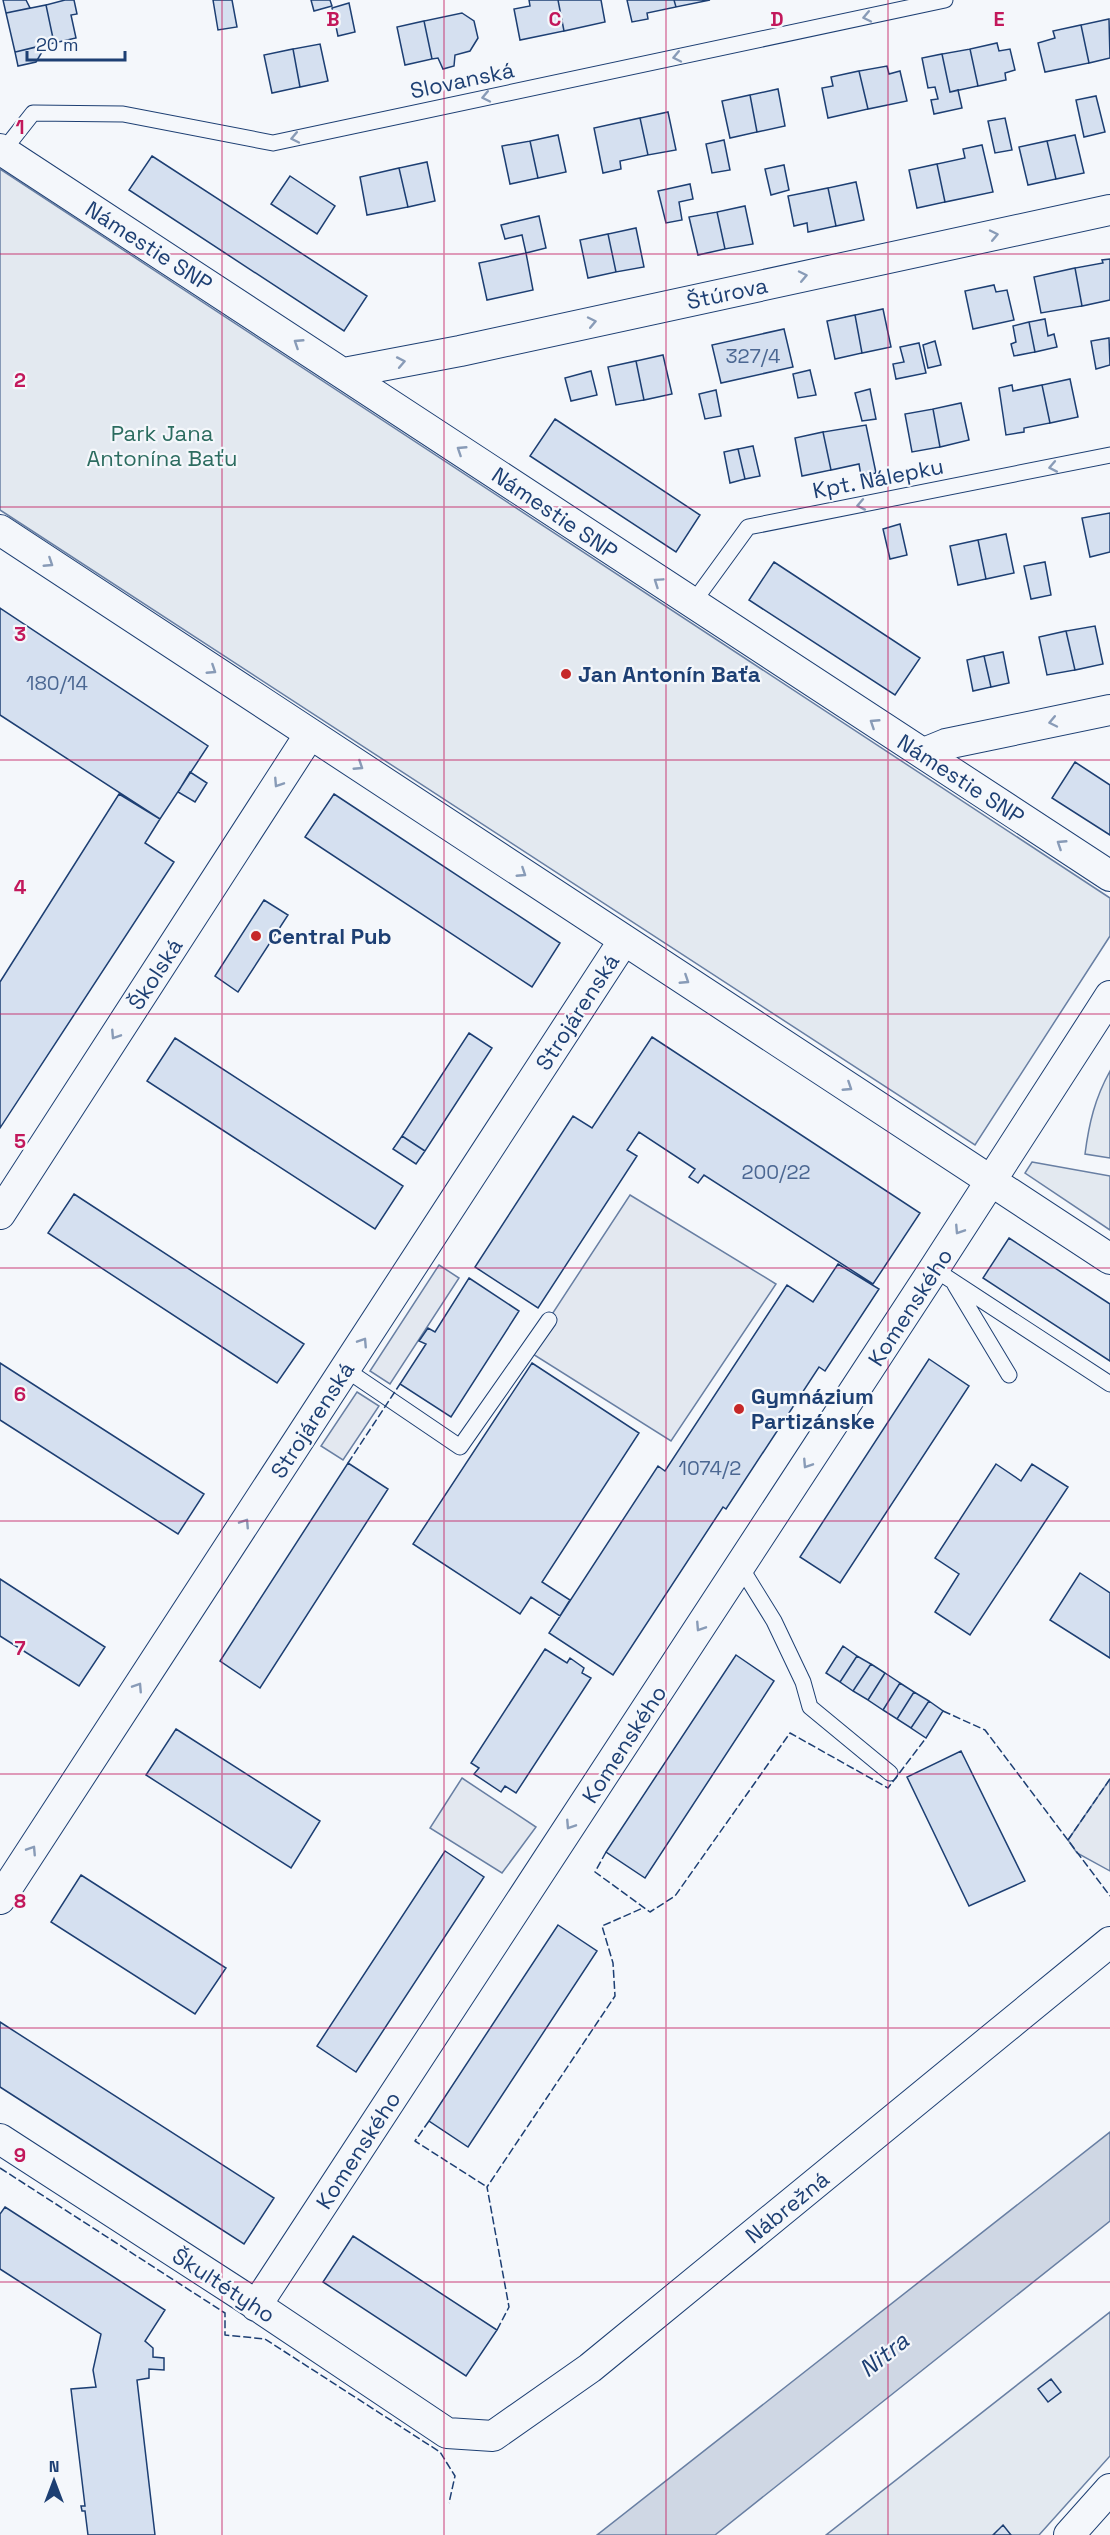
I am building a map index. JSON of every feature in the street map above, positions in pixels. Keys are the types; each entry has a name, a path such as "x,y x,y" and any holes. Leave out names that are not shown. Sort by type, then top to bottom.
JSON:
{"street":[{"name":"Námestie SNP","path":"2,150 1110,876"},
{"name":"Štúrova","path":"344,374 1110,210"},
{"path":"0,530 1110,1259"},
{"path":"924,753 946,744 1110,710"},
{"name":"Školská","path":"0,1214 310,734"},
{"name":"Strojárenská","path":"0,1899 624,940"},
{"path":"992,1181 1110,996"},
{"name":"Komenského","path":"256,2306 740,1566 943,1275 992,1181"},
{"name":"Nábrežná","path":"447,2433 493,2436 590,2368 1110,1942"},
{"name":"Škultétyho","path":"0,2139 447,2433"},
{"path":"1069,2535 1110,2489"}],"lane":[{"name":"Slovanská","path":"2,150 33,113 123,114 273,142 945,0"},
{"name":"Kpt. Nálepku","path":"692,604 748,527 1110,455"},
{"path":"943,1275 1009,1375"},
{"path":"943,1275 1110,1384"},
{"path":"345,1369 460,1447 549,1320"},
{"path":"740,1566 774,1621 803,1682 810,1707 890,1773"}],"green space":[{"name":"Park Jana Antonína Baťu","path":"0,169 1110,898 1110,936 975,1145 0,510"},
{"path":"1110,1071 1110,1158 1085,1154 1093,1111"},
{"path":"1032,1162 1110,1176 1110,1230 1025,1173"},
{"path":"1110,2312 1110,2456 1039,2535 826,2535"}],"shaded area":[{"path":"630,1195 776,1284 671,1441 528,1351"},
{"path":"439,1265 459,1278 390,1384 370,1371"},
{"path":"357,1392 379,1406 343,1460 321,1446"},
{"path":"462,1778 536,1827 502,1873 430,1828"},
{"path":"1110,1779 1110,1871 1077,1853 1068,1840"}],"water":[{"name":"Nitra","path":"1110,2132 1110,2221 715,2535 597,2535"}],"building":[{"path":"3,0 26,0 30,8 6,13"},
{"path":"74,0 77,14 71,15 76,38 54,43 46,5"},
{"path":"213,0 232,0 237,27 218,30"},
{"path":"311,0 330,0 332,6 314,11"},
{"path":"529,0 558,0 564,31 520,40 514,9 530,6"},
{"path":"558,0 601,0 605,22 564,31"},
{"path":"627,0 674,0 676,7 647,13 648,19 632,22"},
{"path":"674,0 710,0 676,7"},
{"path":"349,3 355,32 338,36 332,8"},
{"path":"46,5 54,43 15,52 6,13"},
{"path":"462,13 474,21 478,38 470,51 455,55 454,66 443,69 438,58 432,59 424,21"},
{"path":"1109,19 1110,58 1089,63 1081,25"},
{"path":"424,21 432,59 405,65 397,27"},
{"path":"1081,25 1089,63 1045,72 1038,43 1055,38 1053,31"},
{"path":"997,43 999,51 1010,49 1015,70 1005,73 1006,80 978,86 970,49"},
{"path":"320,44 328,81 300,87 293,49"},
{"path":"40,46 42,52 36,62 18,66 15,52"},
{"path":"293,49 300,87 272,93 264,55"},
{"path":"970,49 978,86 950,92 942,54"},
{"path":"942,54 950,92 958,90 962,108 934,114 931,100 938,99 935,87 928,88 922,58"},
{"path":"887,66 889,74 900,71 907,101 868,109 859,71"},
{"path":"859,71 868,109 828,118 822,88 833,86 831,77"},
{"path":"778,89 785,126 757,132 750,95"},
{"path":"750,95 757,132 730,138 722,101"},
{"path":"1096,96 1105,132 1084,137 1076,100"},
{"path":"668,112 676,150 648,155 640,118"},
{"path":"640,118 648,155 620,161 621,169 603,173 594,128"},
{"path":"1005,118 1012,150 995,153 988,121"},
{"path":"558,135 566,172 538,178 530,141"},
{"path":"1075,135 1084,173 1056,179 1047,141"},
{"path":"724,140 730,170 712,173 706,144"},
{"path":"530,141 538,178 510,184 502,146"},
{"path":"1047,141 1056,179 1028,185 1019,147"},
{"path":"982,145 993,192 945,202 937,164 965,158 963,149"},
{"path":"152,156 367,296 344,331 129,190"},
{"path":"427,162 435,201 408,207 399,168"},
{"path":"937,164 945,202 917,208 909,170"},
{"path":"784,165 789,190 771,195 765,169"},
{"path":"399,168 408,207 367,215 360,177"},
{"path":"290,176 335,206 317,234 271,204"},
{"path":"856,182 864,220 836,226 828,188"},
{"path":"690,184 693,199 679,202 682,220 666,223 658,191"},
{"path":"828,188 836,226 808,232 807,223 794,226 788,196"},
{"path":"745,206 753,244 725,249 717,212"},
{"path":"717,212 725,249 698,255 689,217"},
{"path":"539,216 546,248 526,253 522,235 505,239 501,225"},
{"path":"636,228 644,267 616,272 608,234"},
{"path":"608,234 616,272 588,278 580,240"},
{"path":"526,253 533,290 487,300 479,263"},
{"path":"1110,259 1110,300 1082,306 1075,268 1103,263 1102,260"},
{"path":"1075,268 1082,306 1041,313 1034,277"},
{"path":"994,285 996,292 1007,290 1014,320 973,329 965,291"},
{"path":"883,309 891,347 862,353 855,315"},
{"path":"855,315 862,353 835,359 827,321"},
{"path":"1045,319 1048,336 1054,334 1057,347 1035,352 1029,322"},
{"path":"1029,322 1035,352 1014,356 1011,344 1016,342 1013,326"},
{"path":"784,329 793,367 721,383 712,345"},
{"path":"1109,338 1110,365 1096,369 1091,341"},
{"path":"935,341 941,365 928,368 923,345"},
{"path":"919,343 926,373 896,379 893,364 904,362 900,347"},
{"path":"663,355 672,394 644,400 636,361"},
{"path":"636,361 644,400 616,405 608,367"},
{"path":"810,370 816,395 798,398 793,374"},
{"path":"591,371 597,395 571,401 565,378"},
{"path":"1070,379 1078,417 1050,423 1042,385"},
{"path":"1012,385 1013,391 1042,385 1050,423 1024,428 1024,432 1006,435 999,388"},
{"path":"870,389 876,419 862,421 855,393"},
{"path":"716,390 721,416 705,419 699,394"},
{"path":"961,403 969,440 940,447 933,409"},
{"path":"933,409 940,447 912,452 905,414"},
{"path":"555,419 700,515 676,552 530,456"},
{"path":"866,425 876,473 861,476 859,464 831,470 823,432"},
{"path":"823,432 831,470 802,476 795,438"},
{"path":"753,446 760,476 745,479 738,449"},
{"path":"738,449 745,479 730,483 724,452"},
{"path":"1110,513 1110,552 1090,557 1082,518"},
{"path":"900,524 907,555 890,559 883,529"},
{"path":"1006,534 1014,573 986,579 978,540"},
{"path":"978,540 986,579 958,585 950,546"},
{"path":"774,562 920,658 895,695 749,600"},
{"path":"1045,562 1051,595 1031,599 1024,566"},
{"path":"0,608 208,746 160,819 0,715"},
{"path":"1095,626 1103,664 1075,670 1066,631"},
{"path":"1066,631 1075,670 1047,675 1039,637"},
{"path":"1003,652 1009,683 991,687 984,656"},
{"path":"984,656 991,687 973,691 967,660"},
{"path":"1075,762 1110,785 1110,835 1052,798"},
{"path":"190,772 207,783 195,802 178,792"},
{"path":"119,794 160,819 145,843 174,862 0,1128 0,982"},
{"path":"334,794 560,943 532,987 305,837"},
{"path":"264,900 288,915 238,992 215,976"},
{"path":"469,1033 492,1048 425,1151 402,1136"},
{"path":"652,1037 920,1213 873,1284 704,1175 698,1183 689,1177 695,1169 639,1132 627,1150 637,1156 538,1308 475,1267 573,1116 592,1128"},
{"path":"175,1038 403,1186 375,1229 147,1081"},
{"path":"402,1136 425,1151 416,1164 393,1149"},
{"path":"74,1194 304,1344 277,1383 48,1233"},
{"path":"1009,1238 1110,1304 1110,1361 983,1278"},
{"path":"838,1264 879,1289 825,1371 819,1367 726,1509 723,1507 613,1675 549,1633 658,1466 665,1471 787,1285 813,1302"},
{"path":"469,1278 519,1311 451,1417 400,1384 426,1344 419,1341 428,1328 435,1332"},
{"path":"929,1359 969,1386 840,1583 800,1557"},
{"path":"0,1363 204,1494 178,1534 0,1420"},
{"path":"532,1363 639,1433 542,1582 570,1600 560,1616 531,1597 520,1614 413,1544"},
{"path":"348,1463 388,1489 260,1688 220,1661"},
{"path":"996,1464 1021,1481 1032,1464 1068,1487 970,1635 935,1612 959,1574 935,1558"},
{"path":"1080,1573 1110,1593 1110,1658 1050,1620"},
{"path":"0,1579 105,1647 79,1686 0,1636"},
{"path":"843,1646 857,1656 840,1682 826,1673"},
{"path":"545,1649 567,1663 570,1658 584,1668 582,1673 591,1678 516,1793 505,1786 501,1792 474,1774 479,1768 471,1763"},
{"path":"736,1655 774,1681 645,1878 606,1852"},
{"path":"857,1656 871,1664 853,1691 840,1682"},
{"path":"871,1664 885,1673 868,1700 853,1691"},
{"path":"885,1673 900,1683 883,1710 868,1700"},
{"path":"900,1683 914,1692 897,1719 883,1710"},
{"path":"914,1692 929,1701 911,1728 897,1719"},
{"path":"929,1701 943,1711 926,1738 911,1728"},
{"path":"176,1729 320,1821 291,1868 146,1775"},
{"path":"961,1751 1025,1881 969,1906 907,1777"},
{"path":"445,1851 484,1877 356,2072 317,2046"},
{"path":"81,1875 226,1968 195,2014 51,1922"},
{"path":"558,1925 597,1951 468,2147 429,2121"},
{"path":"0,2022 274,2198 244,2244 0,2087"},
{"path":"5,2207 165,2310 145,2341 153,2348 153,2357 164,2358 164,2370 149,2369 149,2378 137,2380 155,2535 88,2535 85,2511 82,2511 81,2506 85,2506 71,2389 96,2387 93,2370 101,2334 0,2269 0,2214"},
{"path":"353,2236 497,2330 466,2376 323,2282"},
{"path":"1051,2379 1061,2392 1048,2402 1038,2389"},
{"path":"1003,2525 1011,2535 993,2535"}],"fence":[{"path":"348,1463 400,1384"},
{"path":"943,1711 985,1730 1110,1896"},
{"path":"606,1852 595,1872 650,1912 675,1896 790,1733 888,1788 926,1738"},
{"path":"1068,1840 1110,1779"},
{"path":"497,2330 509,2307 487,2187 615,1996 613,1963 602,1926 643,1908"},
{"path":"429,2121 415,2141 487,2187"},
{"path":"0,2168 225,2313 225,2335 265,2339 440,2452 455,2476 449,2503"}],"place":[{"name":"Jan Antonín Baťa","path":"566,674"},
{"name":"Central Pub","path":"256,936"},
{"name":"Gymnázium Partizánske","path":"739,1409"}]}
